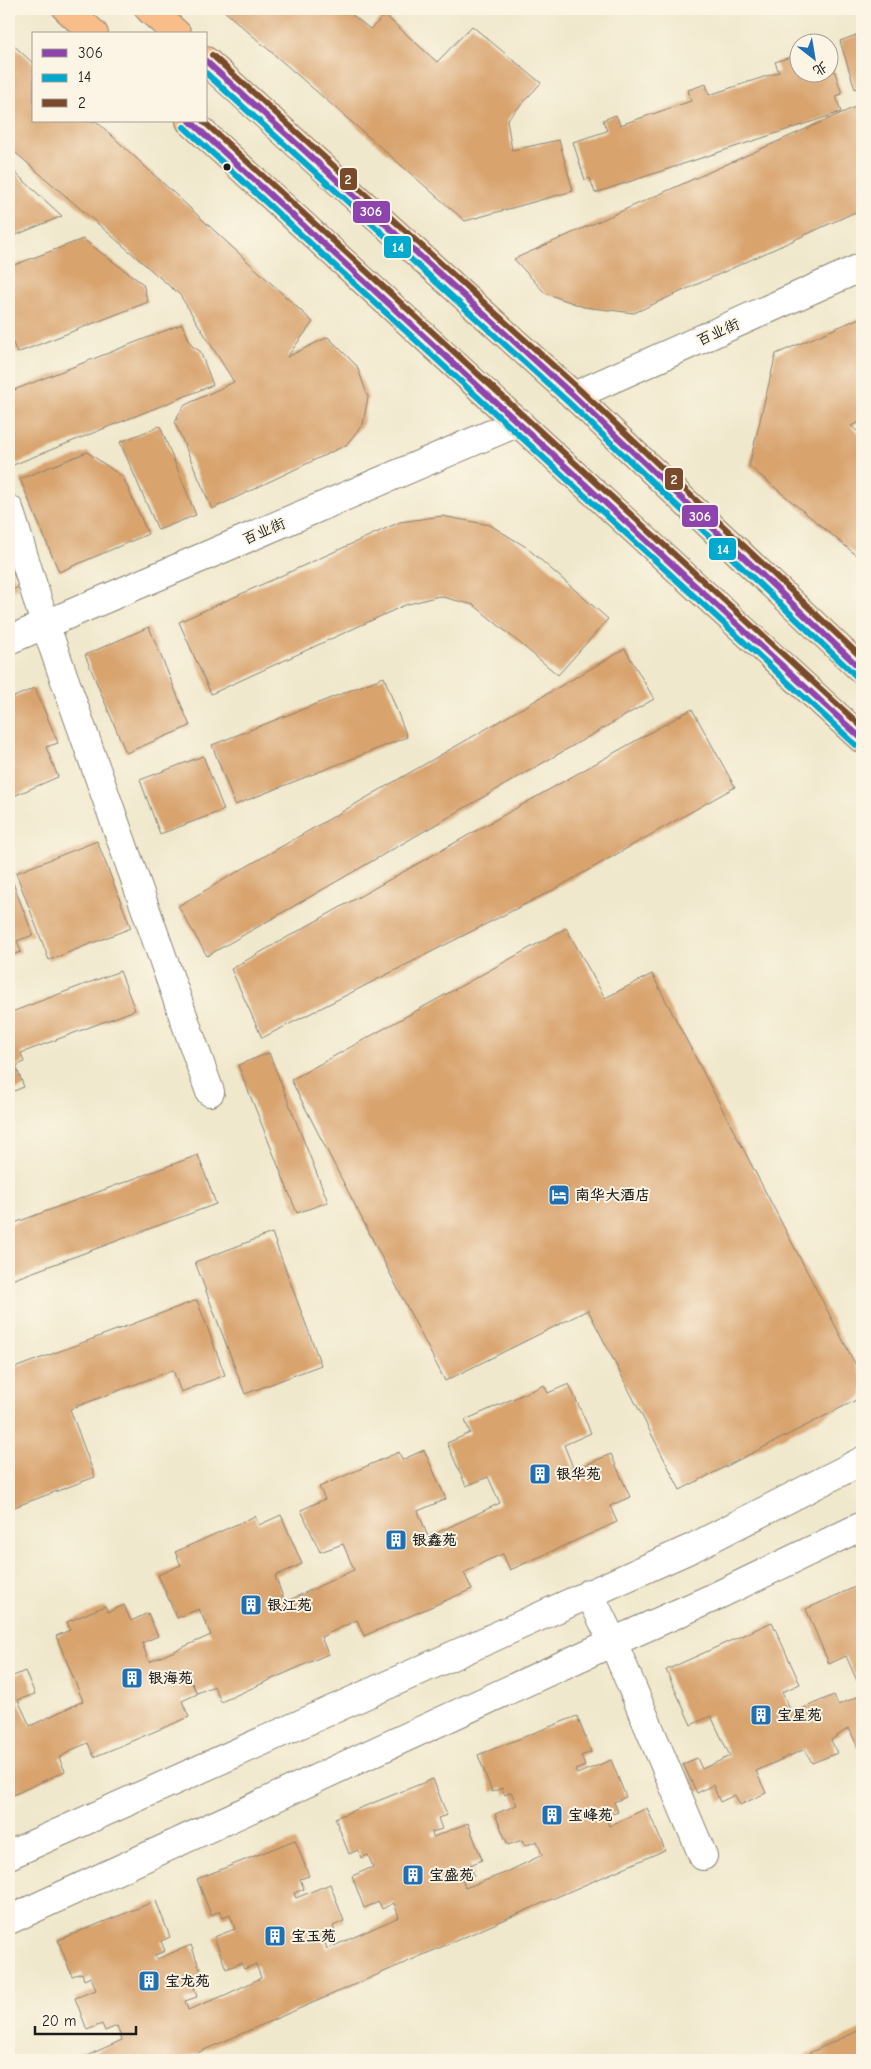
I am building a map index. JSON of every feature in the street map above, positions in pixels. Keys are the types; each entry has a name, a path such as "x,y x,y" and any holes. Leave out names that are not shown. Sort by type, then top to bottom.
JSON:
{"main road":[{"path":"67,9 92,32"},
{"path":"149,9 175,32"},
{"path":"208,63 574,396 862,670"},
{"path":"191,122 862,739"}],"street":[{"name":"百业街","path":"574,396 862,267"},
{"name":"百业街","path":"9,640 519,422"},
{"path":"9,509 45,624 210,1092"},
{"path":"9,1855 692,1548 862,1461"},
{"path":"9,1920 710,1599 862,1526"},
{"path":"590,1593 613,1642 703,1856"}],"building":[{"path":"222,9 345,9 370,29 385,15 437,62 472,26 541,83 507,120 512,150 559,140 573,191 465,221"},
{"path":"862,33 862,86 855,89 840,41"},
{"path":"9,41 32,62 32,122 97,122 313,322 287,357 328,337 357,366 368,397 363,424 346,445 212,509 175,423 185,405 234,382 180,295 9,147"},
{"path":"788,58 788,82 838,81 842,94 836,96 841,112 595,193 590,178 585,180 573,142 607,131 603,120 616,115 620,125 691,101 688,90 706,84 709,95 779,72 775,62"},
{"path":"862,104 862,209 634,313 584,307 545,293 514,259"},
{"path":"9,167 62,216 9,238"},
{"path":"83,239 143,284 148,302 17,353 13,343 9,344 9,267"},
{"path":"862,317 862,421 851,426 862,435 862,560 749,466 776,354"},
{"path":"182,324 192,346 200,351 213,385 13,465 9,454 9,392"},
{"path":"160,426 196,515 158,530 120,442"},
{"path":"87,452 123,477 148,534 59,572 20,479"},
{"path":"442,516 490,525 526,547 608,619 558,675 474,605 439,596 405,605 211,694 179,622 400,522"},
{"path":"9,563 19,587 9,591"},
{"path":"149,627 190,726 126,753 85,655"},
{"path":"625,649 654,699 207,956 178,906"},
{"path":"384,677 407,737 235,805 212,745"},
{"path":"35,688 58,743 46,747 58,777 9,798 9,699"},
{"path":"692,709 735,787 555,889 262,1038 231,969"},
{"path":"203,756 224,810 160,834 140,780"},
{"path":"97,841 131,928 49,960 16,873"},
{"path":"13,883 33,935 17,941 21,952 9,956 9,884"},
{"name":"南华大酒店","path":"566,928 605,998 652,974 862,1377 862,1397 680,1490 588,1310 445,1381 291,1080"},
{"path":"120,971 135,1010 21,1053 24,1062 16,1066 24,1087 9,1093 9,1013"},
{"path":"269,1053 328,1202 297,1213 238,1065"},
{"path":"198,1155 216,1204 9,1281 9,1225"},
{"path":"272,1233 321,1365 245,1394 195,1262"},
{"path":"197,1300 225,1375 181,1392 173,1370 70,1409 95,1477 9,1509 9,1370"},
{"path":"569,1384 591,1433 564,1445 574,1470 611,1454 630,1497 610,1506 617,1522 510,1570 503,1554 486,1561 464,1573 472,1589 364,1636 357,1620 321,1637 328,1654 221,1702 214,1686 197,1693 192,1683 197,1694 182,1701 189,1717 94,1757 88,1743 74,1749 59,1758 65,1771 9,1797 9,1678 25,1671 35,1694 18,1700 30,1726 83,1701 56,1636 70,1630 67,1622 105,1606 108,1612 124,1605 131,1621 148,1613 158,1636 142,1643 149,1662 211,1635 199,1609 177,1618 158,1575 181,1565 175,1552 255,1516 259,1525 281,1515 302,1564 275,1576 285,1602 354,1570 343,1544 320,1552 301,1510 325,1499 319,1487 399,1452 402,1460 424,1450 446,1499 418,1511 428,1537 500,1503 488,1477 466,1486 447,1443 470,1433 465,1420 544,1385 548,1393"},
{"path":"862,1584 862,1692 846,1656 829,1664 806,1609"},
{"name":"宝星苑","path":"772,1622 800,1684 782,1692 792,1713 834,1695 838,1705 862,1695 862,1747 858,1748 849,1728 831,1740 837,1753 812,1763 805,1749 756,1771 766,1793 740,1805 735,1795 720,1802 713,1785 697,1793 683,1764 697,1758 702,1769 730,1756 711,1716 691,1725 666,1670"},
{"path":"577,1716 591,1752 581,1756 585,1766 575,1770 577,1774 611,1760 626,1797 614,1802 618,1812 606,1816 609,1826 647,1808 665,1850 181,2060 85,2060 84,2057 122,2040 117,2026 105,2031 102,2024 87,2030 75,1998 96,1990 91,1977 84,1980 82,1973 72,1976 58,1940 156,1901 170,1937 161,1941 165,1951 155,1955 157,1959 191,1945 205,1982 194,1987 197,1997 185,2001 188,2010 225,1995 261,1978 256,1964 244,1969 241,1963 226,1969 214,1937 235,1929 230,1915 223,1918 220,1911 211,1915 197,1879 295,1840 309,1876 300,1879 304,1889 294,1893 296,1898 330,1884 344,1921 333,1926 336,1935 324,1940 327,1949 399,1917 394,1903 382,1909 379,1902 364,1908 352,1876 373,1867 368,1855 361,1858 358,1850 349,1854 335,1818 433,1779 447,1815 438,1818 442,1829 432,1832 433,1837 468,1823 482,1860 470,1865 474,1875 462,1879 465,1888 505,1873 542,1855 537,1841 525,1846 522,1840 508,1845 495,1814 517,1805 511,1792 505,1795 502,1788 492,1792 478,1755"},
{"path":"862,2029 862,2060 794,2060"}],"transit line":[{"name":"2","path":"212,55 580,390 862,658"},
{"name":"306","path":"208,63 574,396 862,670"},
{"name":"14","path":"208,75 568,402 856,676"},
{"name":"306","path":"191,122 862,739"},
{"name":"2","path":"204,122 862,727"},
{"name":"14","path":"184,127 856,745"}],"place":[{"name":"南华大酒店","path":"559,1195"},
{"name":"银华苑","path":"540,1474"},
{"name":"银鑫苑","path":"396,1540"},
{"name":"银江苑","path":"251,1605"},
{"name":"银海苑","path":"132,1678"},
{"name":"宝星苑","path":"761,1715"},
{"name":"宝峰苑","path":"552,1815"},
{"name":"宝盛苑","path":"413,1875"},
{"name":"宝玉苑","path":"275,1936"},
{"name":"宝龙苑","path":"149,1981"}]}
